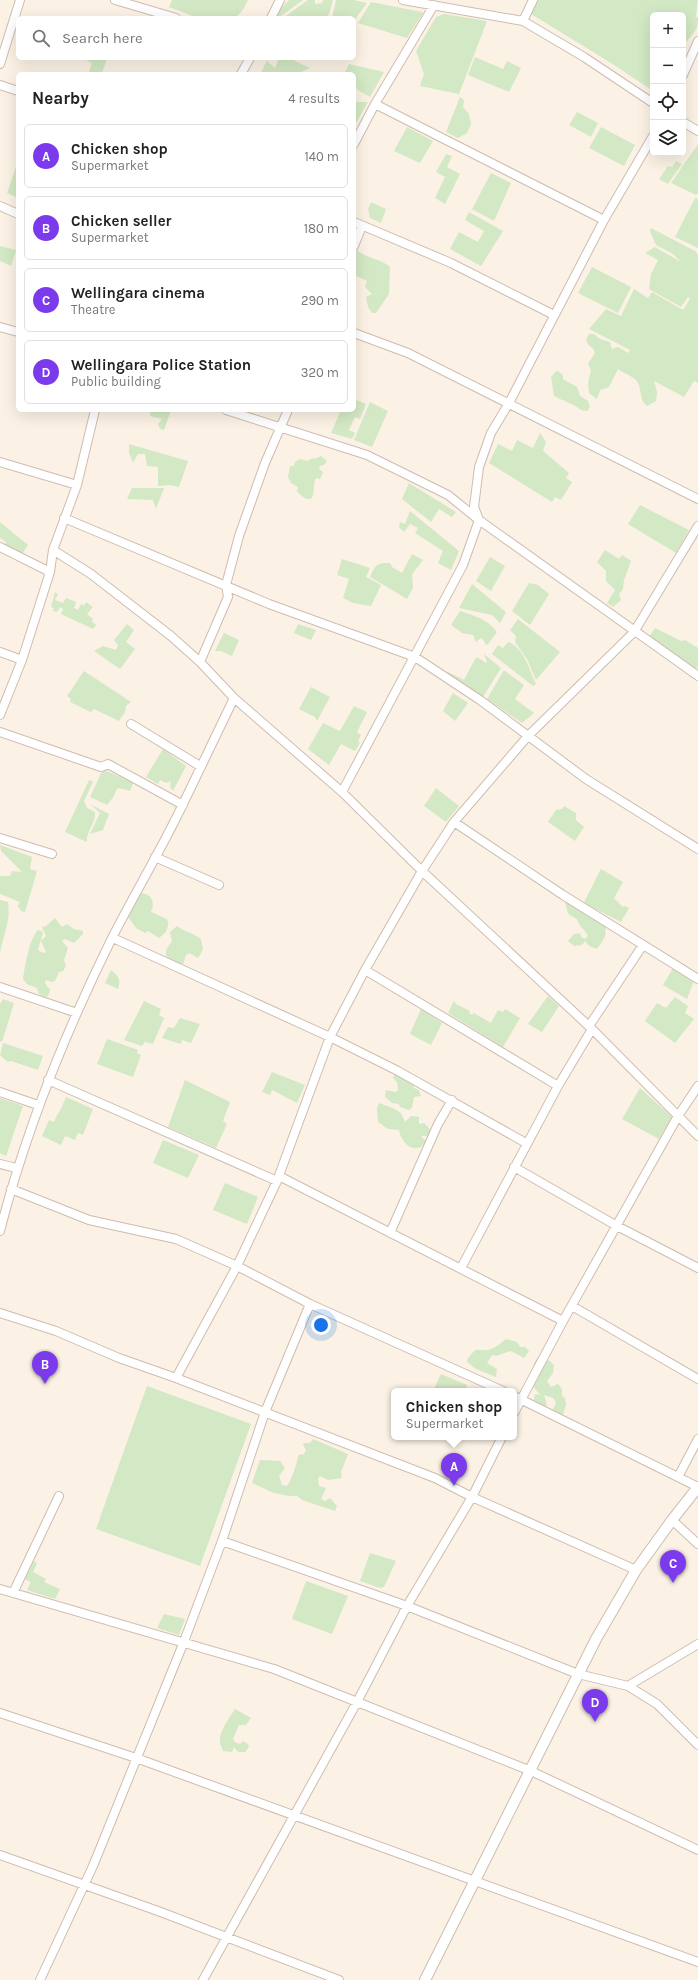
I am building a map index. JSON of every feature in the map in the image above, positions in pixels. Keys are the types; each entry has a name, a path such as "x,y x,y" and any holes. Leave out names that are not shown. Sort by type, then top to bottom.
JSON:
{"street":[{"path":"0,64 20,0"},
{"path":"115,0 169,16"},
{"path":"272,16 280,0"},
{"path":"403,0 439,4 523,21 584,57 650,101"},
{"path":"523,21 533,0"},
{"path":"356,140 375,104 439,4"},
{"path":"686,68 698,42"},
{"path":"242,72 249,60"},
{"path":"0,85 16,90"},
{"path":"375,104 604,220"},
{"path":"686,124 698,131"},
{"path":"342,792 463,566 479,520 474,507 479,467 491,433 509,403 604,220 650,141"},
{"path":"0,206 16,213"},
{"path":"356,235 358,224 457,266 554,315"},
{"path":"0,327 16,331"},
{"path":"356,334 408,353 698,499"},
{"path":"0,715 22,660 50,572 54,550 76,485 94,412"},
{"path":"233,412 281,426 367,455 448,495 479,520 634,632 698,676"},
{"path":"200,662 228,597 226,585 240,536 265,463 287,412"},
{"path":"0,462 76,485"},
{"path":"64,518 269,604 415,657 480,700 586,779 698,849"},
{"path":"176,1378 237,1266 278,1179 330,1037 365,970 422,872 454,822 528,736 634,632 698,526"},
{"path":"0,548 50,572"},
{"path":"54,550 92,574 171,636 200,662 234,698 342,792 422,872 591,1027 698,1136"},
{"path":"0,652 22,660"},
{"path":"0,1231 16,1168 38,1105 77,1013 112,938 183,805 200,766 234,698"},
{"path":"131,724 200,766"},
{"path":"0,732 101,767 108,764 183,805"},
{"path":"454,822 563,895 698,979"},
{"path":"0,838 52,854"},
{"path":"155,857 219,885"},
{"path":"112,938 330,1037 452,1100 526,1144"},
{"path":"461,1268 526,1144 591,1027 642,945"},
{"path":"365,970 558,1086"},
{"path":"0,987 77,1013"},
{"path":"48,1080 278,1179 461,1268 563,1321"},
{"path":"425,1980 578,1674 636,1570 698,1487 517,1398 572,1306 678,1116 698,1086"},
{"path":"0,1092 38,1105"},
{"path":"390,1233 438,1124 452,1100"},
{"path":"0,1164 16,1168"},
{"path":"514,1167 617,1226 698,1268"},
{"path":"10,1189 89,1220 176,1239 237,1266 310,1304 496,1388"},
{"path":"40,1980 93,1866 183,1644 222,1541 265,1412 310,1304"},
{"path":"572,1306 698,1379"},
{"path":"0,1314 56,1331 119,1358 176,1378 435,1478 472,1497 636,1570"},
{"path":"678,1477 698,1439"},
{"path":"203,1980 357,1702 407,1606 472,1497 500,1440"},
{"path":"12,1593 59,1496"},
{"path":"672,1520 698,1544"},
{"path":"222,1541 407,1606 578,1674 628,1686 657,1704 698,1745"},
{"path":"0,1589 183,1644 274,1669 530,1771 698,1850"},
{"path":"628,1686 698,1644"},
{"path":"0,1713 136,1758 698,1962"},
{"path":"0,1855 226,1937 339,1980"}],"green space":[{"path":"172,0 248,0 242,11 237,16 193,16 169,7"},
{"path":"289,0 303,0 281,16 274,16"},
{"path":"308,0 315,0 315,4 322,3 323,0 333,0 328,16 286,16"},
{"path":"336,0 354,0 367,3 356,18 356,16 332,16"},
{"path":"537,0 698,0 696,17 698,18 698,24 695,32 686,43 686,12 650,12 650,89 611,63 531,14"},
{"path":"371,2 423,13 407,38 358,23"},
{"path":"444,14 487,21 459,94 420,86 424,74 416,51 436,17"},
{"path":"475,57 503,69 507,61 521,68 509,92 468,75"},
{"path":"86,60 106,60 103,72 89,72 92,63"},
{"path":"278,60 293,60 310,68 301,72 261,72 267,61 275,68"},
{"path":"349,64 384,72 370,97 356,87 356,72 345,72"},
{"path":"460,97 464,100 463,107 469,114 471,124 467,133 458,138 446,132"},
{"path":"356,102 368,102 356,123"},
{"path":"577,112 598,123 591,137 569,125"},
{"path":"407,127 433,141 420,163 394,151"},
{"path":"601,127 635,145 624,166 589,148"},
{"path":"698,144 698,193 696,195 671,183"},
{"path":"446,154 452,156 447,167 460,174 445,204 435,198 445,177 436,172"},
{"path":"676,161 682,164 668,184 659,179 668,166 672,167"},
{"path":"16,167 16,197 7,193"},
{"path":"491,173 511,183 494,221 472,209"},
{"path":"695,198 698,199 698,248 675,237"},
{"path":"371,202 386,209 381,223 370,218 368,209"},
{"path":"469,212 503,231 481,266 450,249 459,232 478,242 484,231 465,220"},
{"path":"651,228 698,254 698,383 694,381 684,397 654,381 657,392 656,401 647,406 644,404 638,383 618,369 609,387 600,390 597,399 589,393 588,383 591,370 588,364 595,353 586,340 589,334 594,334 600,339 610,342 612,349 618,347 628,353 630,350 589,329 606,309 621,316 634,289 648,298 652,292 683,310 690,299 688,297 681,307 649,289 651,274 658,260 645,253 655,247 681,262 673,254 656,245 650,231"},
{"path":"0,246 16,250 11,266 0,261"},
{"path":"357,250 383,262 390,267 389,294 376,313 372,313 368,307 366,297 372,294 365,287 367,281 356,276"},
{"path":"592,267 631,287 618,313 578,293"},
{"path":"558,371 563,375 563,379 577,387 580,396 588,401 590,407 587,411 581,410 576,406 554,396 551,377"},
{"path":"356,400 366,404 360,419 355,417 349,430 355,433 352,439 331,433 340,412 356,412"},
{"path":"370,402 388,411 372,447 354,440"},
{"path":"150,412 170,412 164,430 160,429 158,424 162,419 150,416"},
{"path":"540,433 546,442 543,451 569,473 566,478 572,482 561,500 555,497 552,502 489,463 498,444 512,451 517,440 533,448"},
{"path":"129,444 188,461 179,487 170,485 158,486 158,467 147,466 145,454 138,454 133,463 129,453"},
{"path":"321,456 327,461 324,465 320,466 319,469 323,472 320,479 316,478 311,499 305,498 297,491 298,487 291,483 288,477 290,466 294,466 295,462 300,459 308,461"},
{"path":"409,483 456,512 452,517 439,509 431,522 402,499"},
{"path":"132,488 164,488 156,509 153,500 127,499"},
{"path":"640,505 689,530 676,553 628,524"},
{"path":"410,511 459,551 451,570 438,563 443,551 415,533 418,528 410,524 404,532 399,527 400,522 405,524"},
{"path":"0,522 28,545 22,554 5,545 6,542 0,538"},
{"path":"605,550 619,559 622,555 631,561 624,580 623,589 619,594 621,600 613,607 607,603 615,590 606,581 606,571 597,562"},
{"path":"412,554 423,560 412,574 413,588 407,599 370,577 375,567 379,564 390,563 392,567 402,573"},
{"path":"490,557 505,566 491,591 476,581"},
{"path":"342,559 370,568 366,577 381,585 371,606 353,603 343,598 349,579 337,575"},
{"path":"529,583 538,585 549,594 530,625 512,611"},
{"path":"472,584 506,612 500,623 492,615 459,608"},
{"path":"55,592 58,594 55,600 63,603 66,598 76,602 74,608 78,610 81,604 84,606 86,602 93,607 87,614 93,619 92,621 96,625 93,629 61,614 63,609 60,607 57,612 53,611 54,608 51,607"},
{"path":"460,611 480,618 497,632 488,644 486,645 481,638 476,642 473,635 462,633 451,625"},
{"path":"518,619 560,652 536,680 527,659 515,642 516,636 510,630"},
{"path":"127,624 134,630 126,642 135,649 120,669 94,651 103,646 116,650 118,645 114,640"},
{"path":"298,624 316,630 311,640 294,633"},
{"path":"655,628 681,641 685,640 698,648 698,666 696,669 649,637"},
{"path":"224,633 239,640 232,656 221,651 215,651"},
{"path":"508,642 519,649 529,666 536,684 533,686 492,654 498,645 503,648"},
{"path":"484,654 501,668 483,697 447,674 448,672 464,680 477,657 486,663 487,662"},
{"path":"504,670 524,685 515,699 534,713 522,723 487,699"},
{"path":"84,671 131,702 126,706 125,712 119,721 94,709 91,712 70,702 71,699 67,696"},
{"path":"311,687 330,697 317,721 315,717 299,709"},
{"path":"453,693 468,703 455,721 443,711"},
{"path":"354,706 367,712 357,732 361,735 358,741 360,743 355,751 341,744 329,765 308,749 323,723 340,731"},
{"path":"163,749 186,766 173,791 170,787 171,781 166,783 160,780 158,784 146,777"},
{"path":"103,769 133,783 130,791 119,788 116,790 114,796 107,805 90,797"},
{"path":"89,780 93,782 84,801 87,808 95,812 95,816 88,834 87,842 65,832"},
{"path":"436,788 459,806 446,822 424,806"},
{"path":"90,804 109,814 103,830 90,834 100,813"},
{"path":"564,806 576,813 576,820 584,827 575,841 548,822 556,810 562,809"},
{"path":"0,845 32,857 30,869 37,871 25,912 21,911 18,906 20,902 0,894 0,876 10,876 12,871 22,872 1,851"},
{"path":"601,869 623,882 614,898 623,907 625,906 629,908 621,922 590,906 606,926 605,937 597,949 589,946 585,941 582,945 574,946 568,941 574,934 580,933 581,937 585,939 588,936 577,919 568,913 565,903 569,900 586,904 584,902"},
{"path":"142,893 149,896 152,900 153,906 151,912 167,919 167,930 159,938 148,931 145,933 136,928 128,917 132,909 133,902"},
{"path":"0,900 8,902 9,909 8,922 0,954"},
{"path":"55,918 62,927 67,924 74,929 83,931 83,934 74,943 65,939 62,941 68,948 64,960 66,966 63,971 59,972 55,981 52,982 46,980 45,983 50,990 48,996 45,997 39,994 37,988 27,984 23,979 28,953 35,934 38,930 42,931 43,933 38,950 43,953 46,952 41,941 46,936 42,927 46,926"},
{"path":"177,926 201,939 203,950 198,958 189,953 186,955 183,964 176,964 166,956 166,950 172,941 170,932"},
{"path":"673,968 694,981 687,999 663,985"},
{"path":"111,970 119,978 118,989 105,983"},
{"path":"548,996 559,1006 542,1032 528,1024"},
{"path":"675,997 688,1006 685,1013 694,1019 675,1043 645,1021 657,1003 666,1008"},
{"path":"3,999 14,1003 2,1042 0,1041 0,1004"},
{"path":"144,1001 161,1009 159,1015 164,1018 153,1044 145,1042 142,1046 124,1040"},
{"path":"454,1001 456,1004 470,1011 469,1013 472,1015 474,1013 491,1023 498,1010 503,1012 505,1009 520,1018 503,1047 448,1013"},
{"path":"421,1009 442,1023 431,1045 410,1034"},
{"path":"180,1018 200,1024 191,1043 182,1040 181,1044 162,1038 168,1027 174,1028"},
{"path":"107,1039 138,1050 137,1053 141,1055 133,1077 97,1064"},
{"path":"3,1043 43,1056 38,1070 11,1061 8,1062 0,1055"},
{"path":"272,1072 305,1085 297,1103 272,1090 270,1095 262,1092"},
{"path":"395,1072 413,1083 414,1088 419,1090 421,1096 414,1097 412,1108 409,1110 400,1107 399,1104 392,1103 385,1097 386,1090 396,1092 398,1090 397,1082 393,1078"},
{"path":"185,1080 230,1102 223,1121 227,1124 216,1148 168,1127"},
{"path":"640,1088 672,1117 659,1139 622,1119"},
{"path":"66,1097 93,1109 83,1135 78,1133 75,1140 65,1136 61,1145 42,1136 49,1120 54,1122"},
{"path":"0,1098 23,1106 6,1156 0,1153"},
{"path":"379,1103 393,1108 401,1113 405,1122 411,1116 419,1117 419,1124 424,1123 431,1130 429,1136 421,1136 426,1141 421,1147 410,1147 404,1142 399,1130 388,1129 378,1122 377,1108"},
{"path":"163,1140 199,1155 188,1178 153,1163"},
{"path":"225,1183 258,1197 247,1224 213,1210"},
{"path":"506,1339 517,1342 520,1347 525,1347 529,1351 524,1358 511,1351 496,1356 492,1355 487,1363 497,1369 496,1377 476,1369 467,1362 468,1358 475,1350 490,1349"},
{"path":"538,1357 550,1361 554,1365 553,1373 547,1381 551,1387 558,1384 562,1389 562,1396 565,1398 566,1405 562,1417 552,1412 556,1403 553,1398 544,1395 547,1405 545,1408 539,1406 534,1400 535,1394 540,1395 533,1386 538,1379 532,1374 534,1363"},
{"path":"441,1374 467,1385 466,1388 434,1388"},
{"path":"147,1386 251,1424 200,1566 96,1529"},
{"path":"313,1439 348,1454 341,1472 342,1478 328,1480 320,1476 318,1478 319,1486 326,1488 321,1499 325,1501 330,1498 337,1506 335,1511 302,1500 297,1496 274,1493 252,1483 260,1460 280,1461 285,1468 279,1476 282,1485 287,1486 294,1471 298,1455 304,1454 306,1450 303,1445 304,1443 310,1443"},
{"path":"370,1553 396,1561 384,1587 380,1588 360,1581"},
{"path":"34,1561 37,1563 33,1572 46,1579 44,1582 60,1589 55,1599 27,1590 31,1582 25,1579"},
{"path":"306,1581 348,1596 332,1634 292,1619"},
{"path":"164,1614 185,1619 179,1635 157,1628"},
{"path":"235,1709 251,1718 246,1725 239,1725 233,1739 235,1742 240,1744 243,1741 248,1744 249,1747 245,1752 238,1752 234,1747 232,1752 223,1751 220,1743 220,1735"}],"place":[{"name":"Chicken seller","path":"45,1384"},
{"name":"Chicken shop","path":"454,1486"},
{"name":"Wellingara cinema","path":"673,1583"},
{"name":"Wellingara Police Station","path":"595,1722"}]}
